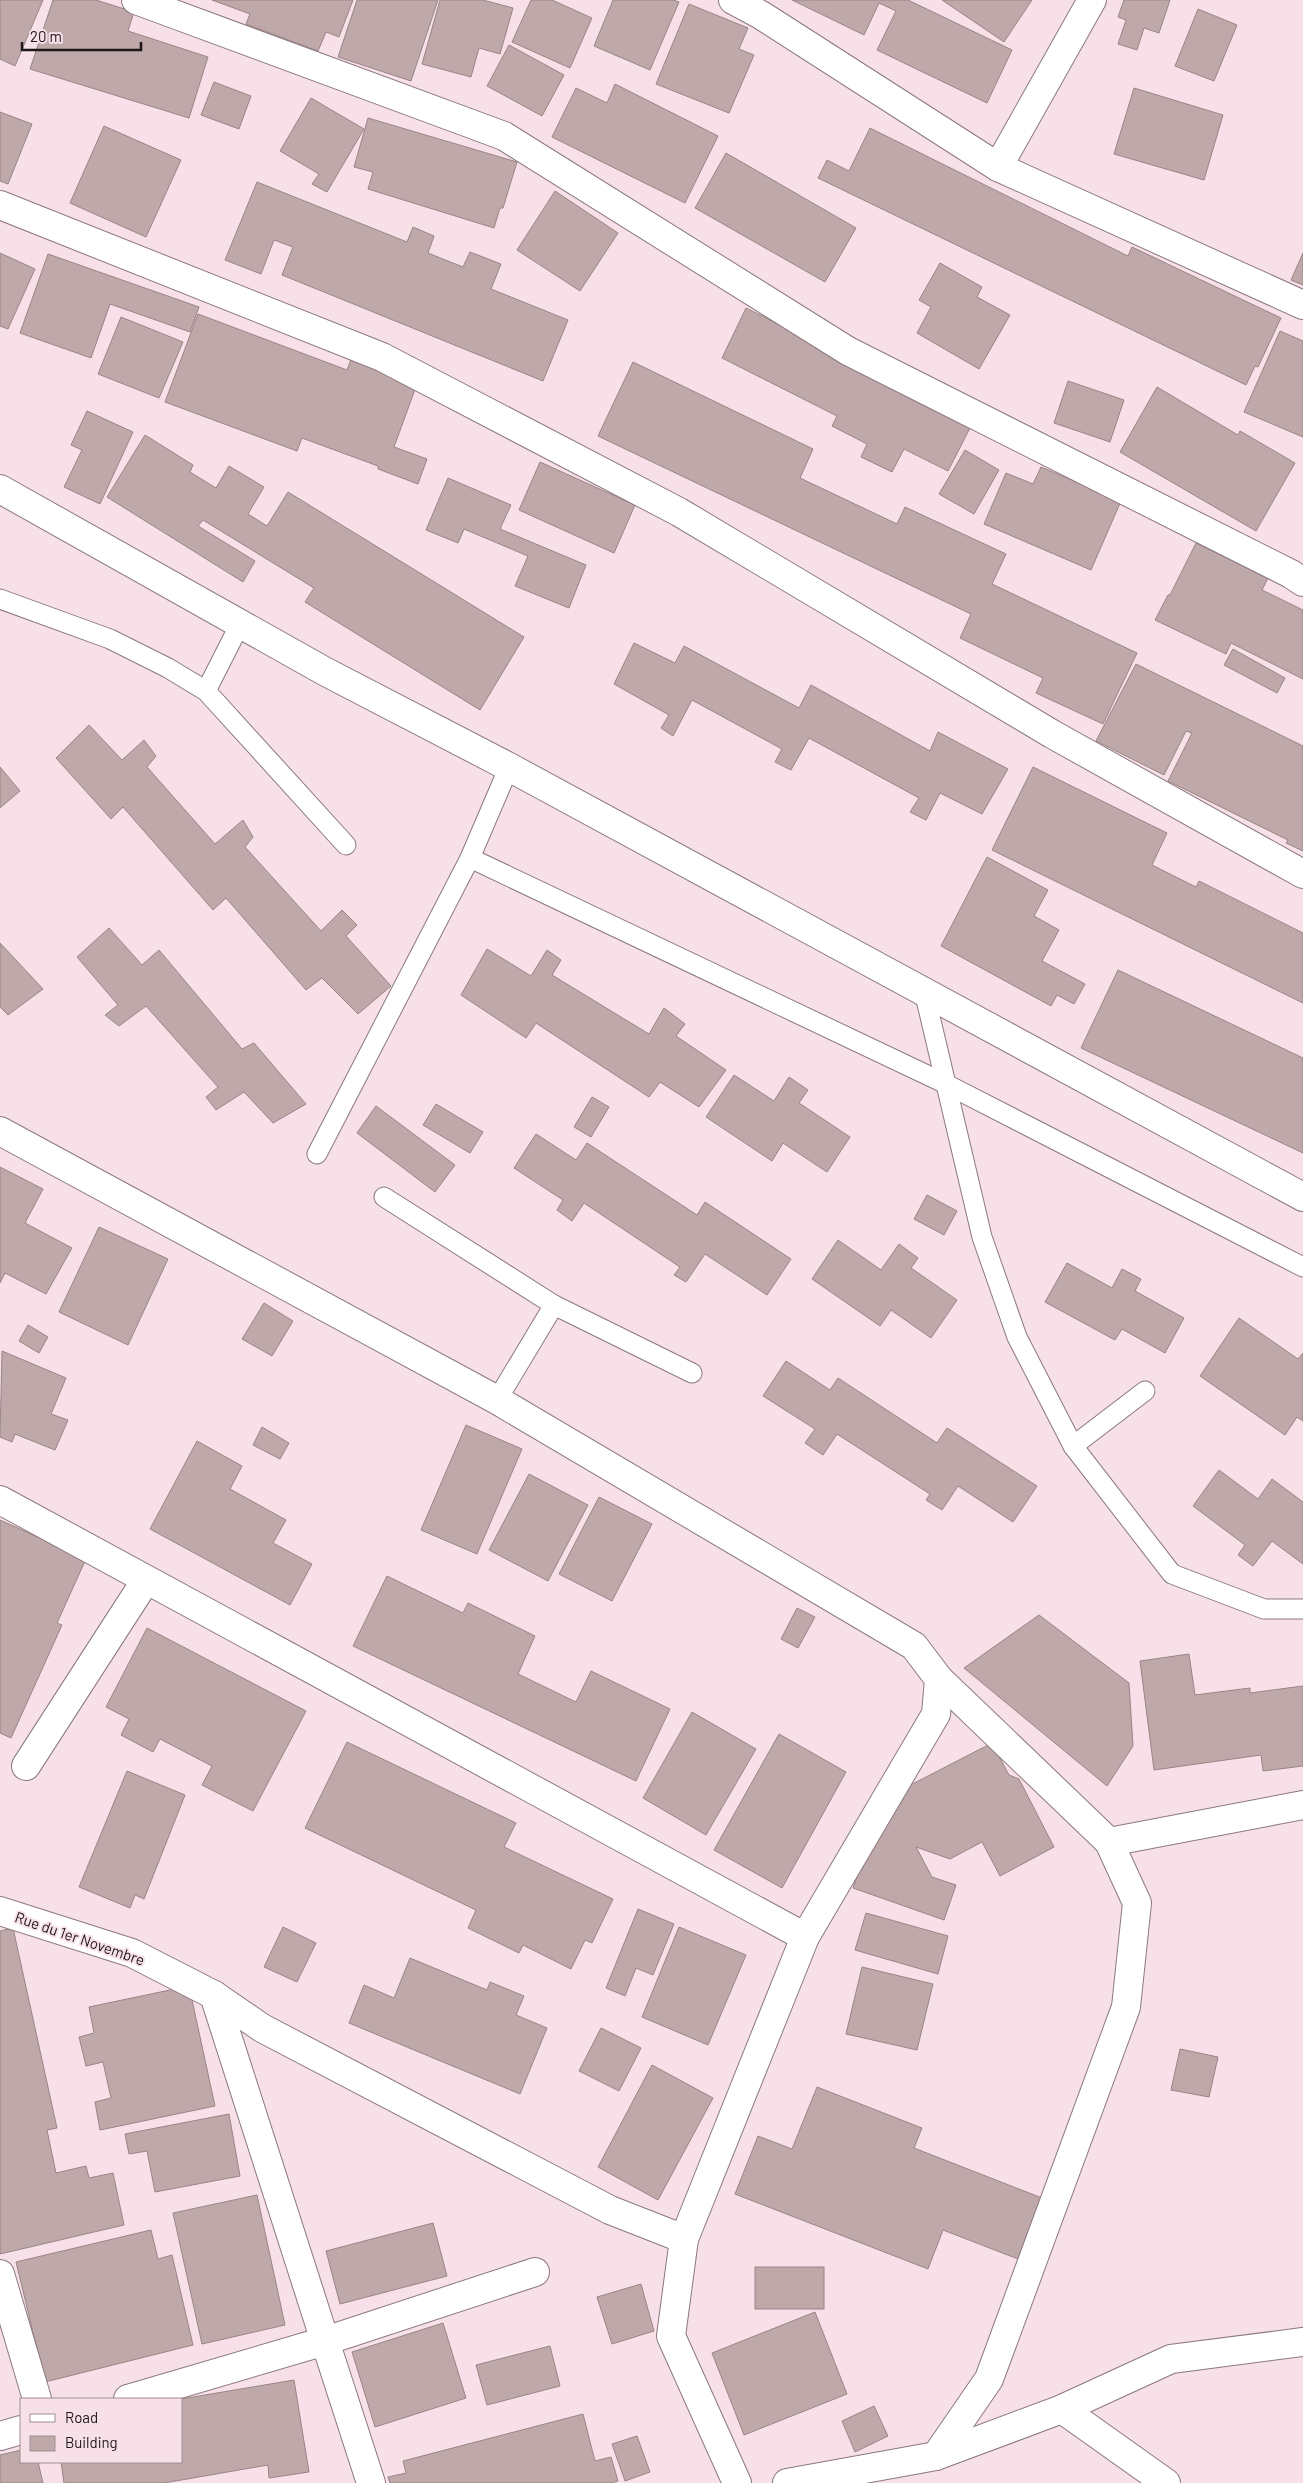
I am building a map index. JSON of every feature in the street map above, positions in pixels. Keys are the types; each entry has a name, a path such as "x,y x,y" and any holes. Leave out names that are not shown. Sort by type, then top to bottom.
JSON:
{"street":[{"path":"136,0 504,136 848,351 1291,574 1303,582"},
{"path":"733,0 765,7 998,167 1303,305"},
{"path":"998,167 1092,0"},
{"path":"0,205 382,357 678,512 1052,734 1303,874"},
{"path":"0,489 326,672 924,990 1303,1197"},
{"path":"0,1131 497,1400 914,1646 940,1679 1109,1842 1137,1903 1126,2007 989,2379 936,2456"},
{"path":"0,1500 805,1937"},
{"path":"26,1766 146,1580"},
{"path":"737,2483 671,2336 684,2238 805,1937 936,1714 940,1679"},
{"path":"1109,1842 1303,1805"},
{"name":"Rue du 1er Novembre","path":"0,1911 132,1954 214,1995 262,2028 610,2210 684,2238"},
{"path":"214,1995 371,2483"},
{"path":"131,2398 325,2341 535,2272"},
{"path":"0,2274 37,2398"},
{"path":"787,2483 936,2456 1062,2409 1171,2360 1303,2342"},
{"path":"1062,2409 1166,2483"},
{"path":"0,2436 20,2430"}],"lane":[{"path":"0,599 110,639 168,668 206,691 346,845"},
{"path":"206,691 240,624"},
{"path":"317,1154 470,858 509,768"},
{"path":"470,858 946,1084 1303,1267"},
{"path":"924,990 982,1237 1016,1338 1073,1446 1172,1574 1264,1609 1303,1609"},
{"path":"384,1197 554,1305 692,1373"},
{"path":"497,1400 554,1305"},
{"path":"1073,1446 1145,1391"}],"building":[{"path":"0,0 43,0 15,66 0,59"},
{"path":"53,0 96,0 134,12 128,31 208,57 189,118 30,69"},
{"path":"212,0 353,0 339,37 326,32 318,51 246,24 250,14"},
{"path":"357,0 438,0 411,81 338,57"},
{"path":"440,0 483,0 513,8 500,54 479,48 471,77 422,64"},
{"path":"531,0 552,0 592,18 570,68 512,42"},
{"path":"613,0 673,0 679,2 650,70 594,46"},
{"path":"792,0 908,0 1012,50 987,103 877,50 896,11 879,3 864,35"},
{"path":"942,0 1032,0 1004,42"},
{"path":"1124,0 1170,0 1159,33 1144,28 1137,50 1118,44 1126,20 1118,17"},
{"path":"689,4 748,28 739,49 754,55 729,113 656,84"},
{"path":"1198,9 1237,25 1214,81 1175,66"},
{"path":"509,45 564,75 542,116 487,86"},
{"path":"214,82 251,96 239,129 201,115"},
{"path":"615,84 718,136 685,203 552,137 576,88 607,103"},
{"path":"1134,88 1223,115 1204,180 1114,154"},
{"path":"311,98 364,129 327,192 312,184 319,174 280,151"},
{"path":"0,112 32,124 8,184 0,181"},
{"path":"368,118 517,162 503,208 500,208 494,228 368,189 373,172 354,167"},
{"path":"104,126 181,160 146,237 70,203"},
{"path":"870,128 1128,256 1132,247 1281,318 1258,367 1255,366 1246,385 818,178 827,160 849,171"},
{"path":"726,153 856,228 825,282 695,208"},
{"path":"257,182 407,242 413,227 434,236 428,253 463,267 470,252 501,264 491,289 568,320 543,381 282,275 293,247 274,240 261,274 225,260"},
{"path":"555,191 618,233 580,291 517,250"},
{"path":"0,253 35,269 8,329 0,326"},
{"path":"1303,253 1303,285 1291,280"},
{"path":"48,254 199,307 190,332 110,304 91,358 20,333"},
{"path":"940,263 982,287 977,297 1010,315 979,369 917,333 931,307 919,300"},
{"path":"746,308 913,391 909,398 970,428 948,471 904,449 892,472 861,457 867,444 832,426 837,416 722,358"},
{"path":"198,314 347,370 351,359 417,384 394,447 427,459 418,484 378,469 378,466 302,438 297,451 165,402"},
{"path":"121,317 183,342 159,398 98,374"},
{"path":"1280,331 1303,341 1303,437 1244,412"},
{"path":"633,362 813,449 800,478 897,524 905,507 1006,554 992,584 1137,653 1103,724 1036,693 1043,678 960,638 971,614 598,436"},
{"path":"1068,381 1124,400 1110,442 1054,423"},
{"path":"1157,387 1238,435 1240,431 1295,463 1256,531 1120,452"},
{"path":"87,411 133,432 100,504 64,487 82,450 71,445"},
{"path":"145,435 193,465 190,472 216,488 229,466 264,487 248,514 267,526 288,492 524,637 480,710 305,602 314,588 203,520 198,526 255,561 243,582 107,497"},
{"path":"965,450 999,470 974,514 939,494"},
{"path":"540,462 635,505 614,553 519,510"},
{"path":"1041,467 1121,501 1091,570 984,524 1006,473 1033,484"},
{"path":"448,478 511,505 500,529 586,565 569,608 515,586 528,556 464,529 458,543 426,530"},
{"path":"1196,543 1268,578 1262,590 1303,610 1303,679 1231,643 1226,654 1155,620"},
{"path":"634,643 675,663 684,646 799,708 811,685 930,751 938,732 1008,769 982,814 940,793 926,820 910,812 919,798 809,738 791,770 775,762 782,749 692,700 673,736 661,728 669,715 614,684"},
{"path":"1233,649 1285,678 1277,693 1224,665"},
{"path":"1136,664 1303,746 1303,851 1286,843 1288,840 1168,781 1192,733 1186,731 1164,775 1096,741"},
{"path":"89,725 122,760 144,740 156,756 147,767 215,844 243,820 253,837 245,847 321,931 342,910 357,925 346,936 391,986 358,1014 322,978 306,990 226,898 213,910 123,807 111,819 56,758"},
{"path":"0,767 20,791 0,808"},
{"path":"1033,767 1167,833 1152,865 1196,887 1199,881 1303,933 1303,1003 992,850"},
{"path":"987,857 1048,890 1034,916 1059,930 1042,961 1085,984 1074,1004 1057,995 1051,1006 941,946"},
{"path":"109,928 142,965 159,950 242,1049 254,1043 306,1104 273,1123 244,1092 216,1110 206,1097 218,1087 146,1006 119,1026 105,1015 118,1005 77,957"},
{"path":"0,943 43,989 8,1015 0,1007"},
{"path":"487,949 531,976 547,950 561,960 552,975 649,1034 664,1008 685,1024 676,1036 726,1070 699,1107 660,1082 649,1097 536,1023 526,1038 461,995"},
{"path":"1118,970 1303,1058 1303,1153 1081,1048"},
{"path":"734,1075 774,1101 789,1077 808,1090 799,1103 850,1137 827,1172 783,1143 772,1161 706,1117"},
{"path":"592,1097 609,1107 591,1137 574,1127"},
{"path":"436,1104 483,1132 470,1153 423,1125"},
{"path":"376,1106 455,1165 435,1192 357,1133"},
{"path":"536,1134 576,1160 587,1143 697,1215 705,1202 791,1259 767,1295 705,1254 686,1282 674,1275 680,1267 584,1203 572,1221 557,1210 563,1200 514,1168"},
{"path":"0,1167 43,1189 25,1223 72,1248 46,1294 5,1273 0,1283"},
{"path":"927,1195 957,1211 944,1235 914,1219"},
{"path":"99,1227 168,1259 128,1345 59,1312"},
{"path":"838,1240 881,1270 899,1244 918,1258 911,1268 957,1300 931,1338 891,1310 880,1326 812,1279"},
{"path":"1067,1263 1112,1288 1122,1269 1141,1279 1135,1291 1184,1318 1165,1353 1122,1329 1115,1340 1045,1302"},
{"path":"264,1303 293,1321 272,1356 242,1339"},
{"path":"1239,1318 1298,1359 1303,1353 1303,1421 1297,1417 1285,1435 1200,1376"},
{"path":"28,1325 48,1337 39,1353 19,1341"},
{"path":"2,1351 66,1378 51,1414 68,1420 55,1450 15,1434 12,1442 0,1437"},
{"path":"786,1361 830,1390 838,1378 937,1443 947,1428 1037,1486 1013,1522 958,1486 942,1510 926,1500 930,1494 837,1434 823,1455 805,1443 815,1429 763,1396"},
{"path":"466,1425 522,1449 477,1554 421,1530"},
{"path":"262,1427 289,1443 280,1459 253,1445"},
{"path":"197,1441 242,1466 230,1489 286,1520 273,1543 312,1564 290,1605 150,1529"},
{"path":"1219,1470 1258,1499 1272,1479 1303,1502 1303,1564 1272,1541 1253,1566 1238,1555 1245,1545 1193,1506"},
{"path":"529,1474 588,1505 548,1581 489,1550"},
{"path":"599,1497 652,1524 612,1601 559,1574"},
{"path":"0,1520 86,1559 57,1623 62,1625 11,1738 0,1733"},
{"path":"387,1576 463,1613 468,1603 535,1636 518,1674 576,1702 591,1671 670,1709 636,1781 353,1646"},
{"path":"797,1608 815,1617 798,1648 781,1639"},
{"path":"1039,1615 1129,1683 1133,1746 1107,1786 964,1668"},
{"path":"147,1628 306,1711 253,1811 202,1785 212,1766 160,1739 153,1752 121,1735 129,1719 106,1707"},
{"path":"1189,1654 1195,1695 1250,1688 1250,1693 1303,1686 1303,1766 1263,1771 1261,1755 1154,1770 1140,1661"},
{"path":"692,1712 756,1749 706,1835 643,1798"},
{"path":"779,1734 846,1772 782,1888 714,1850"},
{"path":"347,1742 516,1823 504,1847 613,1899 592,1943 585,1940 571,1969 523,1945 519,1953 468,1928 476,1910 305,1828"},
{"path":"992,1743 1009,1775 1019,1779 1054,1847 1000,1876 982,1842 950,1859 916,1847 932,1877 956,1885 944,1920 853,1888 867,1849 876,1845 893,1794"},
{"path":"127,1771 185,1795 144,1899 135,1895 130,1908 79,1887"},
{"path":"638,1909 674,1924 653,1975 636,1968 625,1996 606,1988"},
{"path":"866,1913 948,1936 938,1974 855,1950"},
{"path":"283,1927 316,1943 297,1982 264,1967"},
{"path":"679,1927 746,1955 708,2045 642,2017"},
{"path":"13,1928 57,2128 47,2130 56,2173 86,2166 89,2178 113,2173 124,2225 0,2254 0,1931"},
{"path":"410,1958 487,1990 490,1982 524,1996 516,2015 547,2028 520,2094 349,2023 364,1985 394,1998"},
{"path":"862,1967 933,1984 917,2050 846,2034"},
{"path":"189,1986 215,2106 100,2130 95,2102 111,2098 103,2062 86,2066 79,2037 94,2033 89,2007"},
{"path":"601,2028 641,2048 619,2091 579,2071"},
{"path":"1180,2049 1218,2057 1209,2097 1171,2090"},
{"path":"652,2065 713,2098 658,2200 598,2167"},
{"path":"817,2087 922,2128 914,2148 1042,2198 1018,2259 943,2230 928,2269 735,2194 758,2136 792,2149"},
{"path":"229,2114 240,2176 155,2192 147,2151 129,2154 125,2134"},
{"path":"257,2195 285,2325 202,2344 173,2213"},
{"path":"433,2223 447,2276 340,2304 326,2251"},
{"path":"151,2230 158,2259 172,2255 193,2345 45,2382 16,2262"},
{"path":"755,2267 824,2267 824,2309 755,2309"},
{"path":"641,2284 654,2331 612,2344 597,2297"},
{"path":"815,2312 847,2394 744,2435 712,2353"},
{"path":"443,2323 466,2398 375,2427 352,2352"},
{"path":"550,2346 560,2386 487,2405 476,2365"},
{"path":"294,2380 309,2472 269,2478 268,2465 164,2483 64,2483 61,2463 182,2463 182,2399"},
{"path":"874,2406 888,2436 855,2452 842,2421"},
{"path":"583,2414 595,2461 611,2457 618,2481 611,2483 390,2483 388,2477 406,2473 403,2461"},
{"path":"637,2436 650,2472 625,2481 612,2444"},
{"path":"20,2450 20,2463 38,2463 43,2483 0,2483 0,2455"}]}
